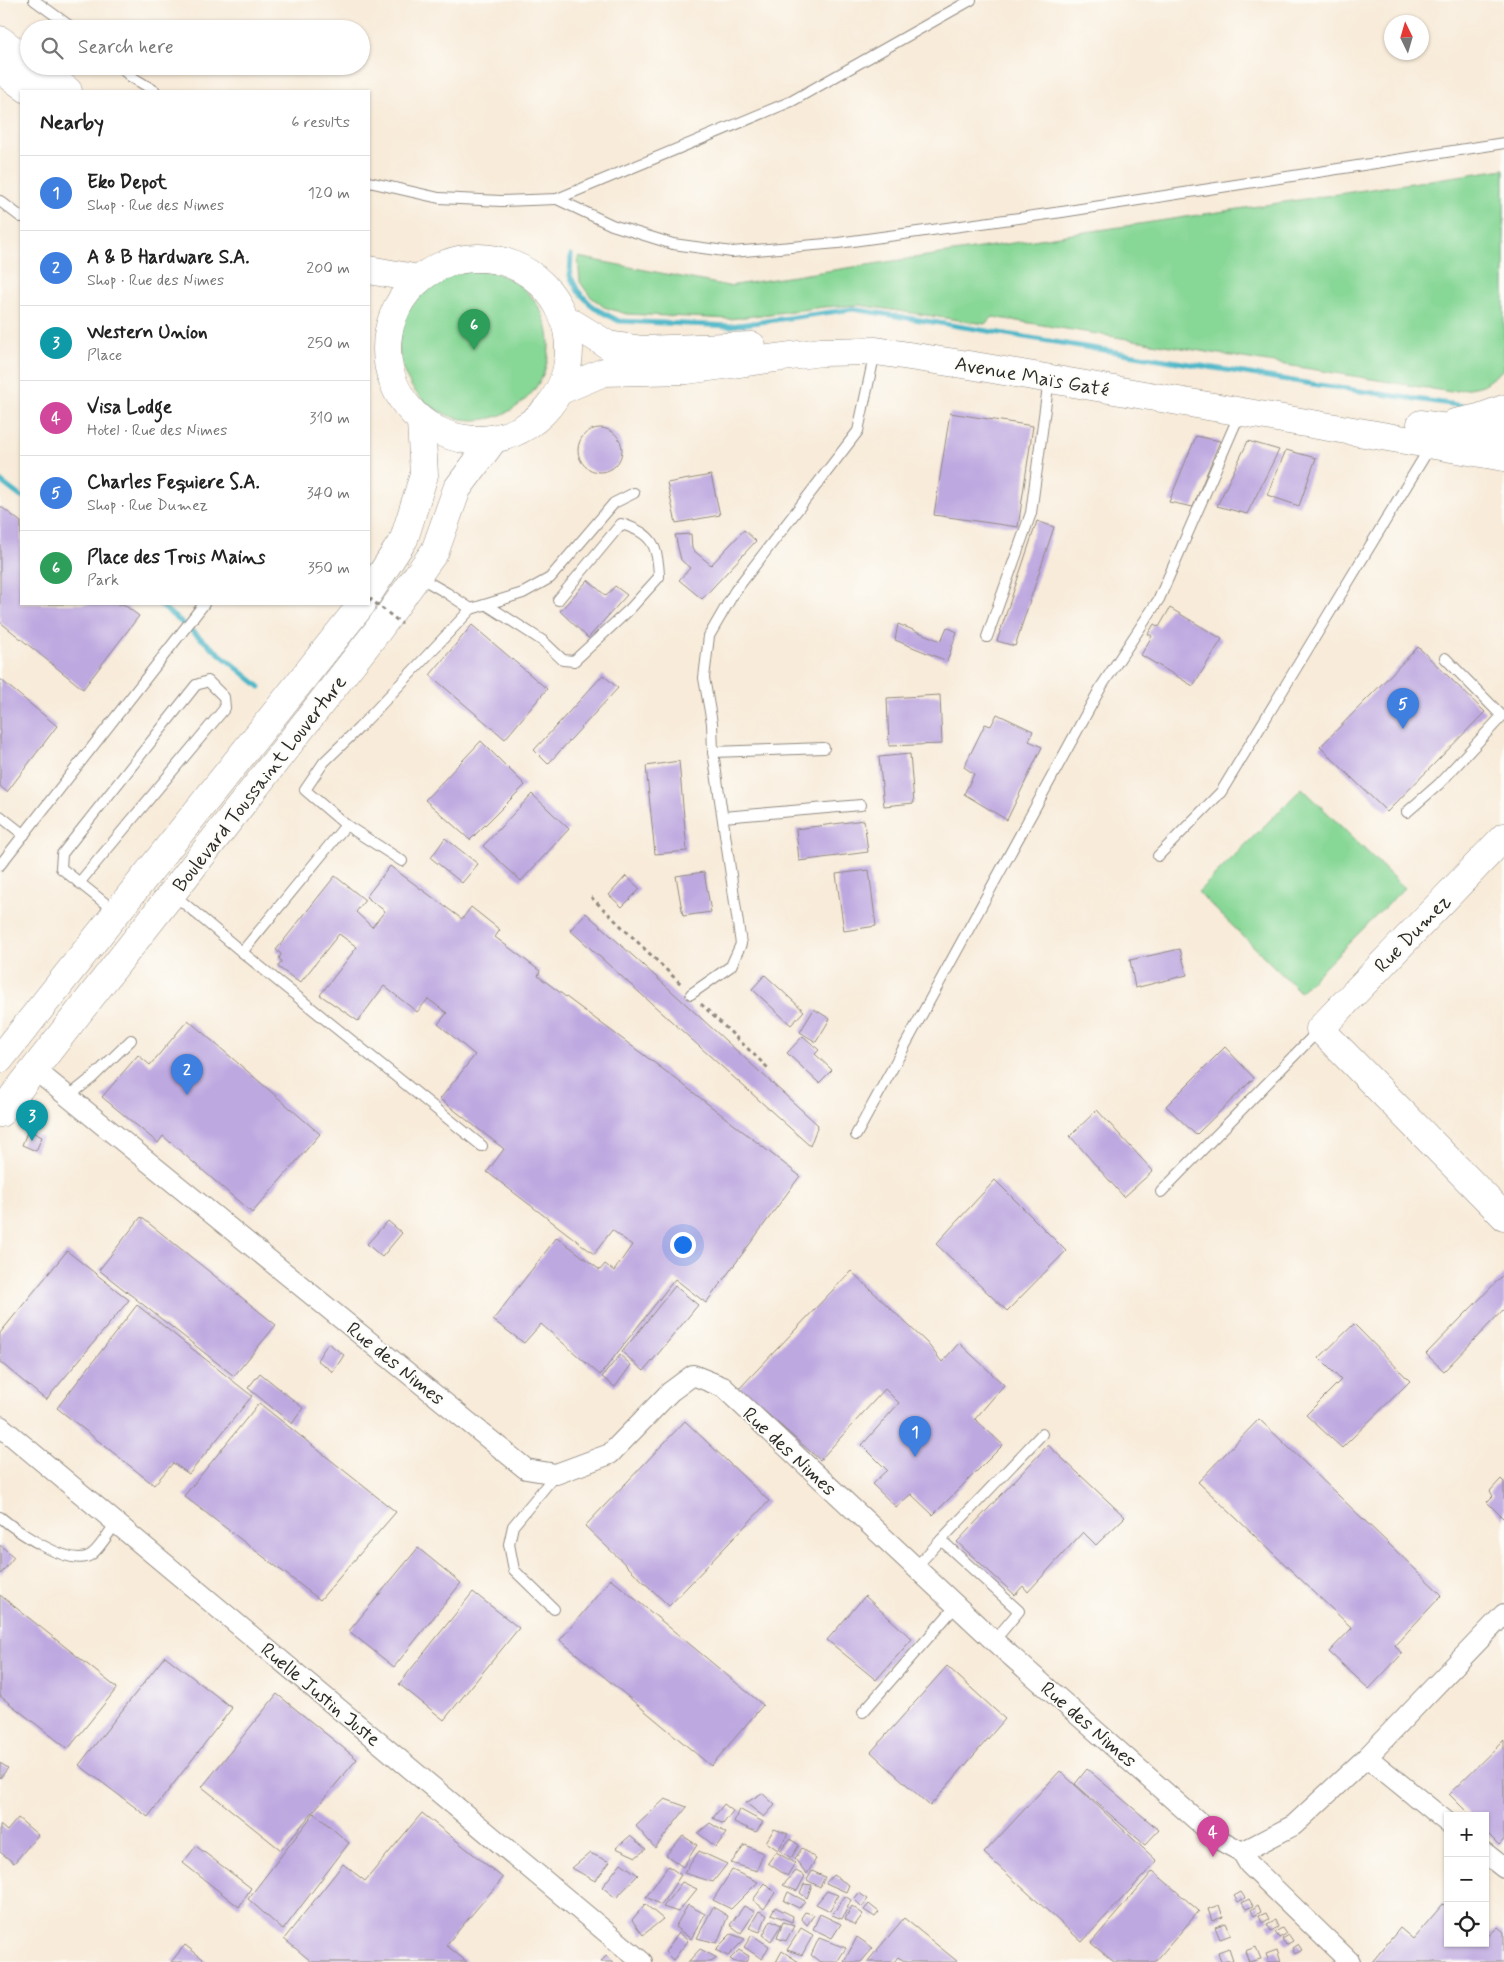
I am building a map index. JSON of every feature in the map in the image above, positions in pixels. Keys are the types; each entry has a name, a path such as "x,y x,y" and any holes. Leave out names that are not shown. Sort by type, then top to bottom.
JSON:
{"main road":[{"path":"0,40 20,55"},
{"path":"0,68 29,90"},
{"path":"47,75 67,90"},
{"path":"473,258 502,261 528,273 550,293 564,318 570,343 568,368 559,391 543,414 520,430 494,439 468,440 444,434 421,421 401,399 389,371 378,334 392,318 403,297 419,279 444,264 473,258"},
{"path":"370,270 419,279"},
{"name":"Avenue Maïs Gaté","path":"564,318 608,345 643,350 756,345 841,334 883,333 1363,417 1434,435 1504,457"},
{"name":"Avenue Maïs Gaté","path":"559,391 604,372 688,370 820,352 876,351 1240,412 1434,435 1504,436"},
{"path":"1434,435 1504,409"},
{"path":"370,591 404,539 424,476 421,421"},
{"name":"Boulevard Toussaint Louverture","path":"0,1112 379,629 435,551 457,489 494,439"},
{"name":"Boulevard Toussaint Louverture","path":"0,1059 361,605"},
{"name":"Rue Dumez","path":"1320,1028 1504,837"},
{"path":"1320,1028 1504,1216"}],"street":[{"name":"Rue des Nimes","path":"34,1069 526,1469 556,1474 610,1454 670,1392 693,1375 723,1387 994,1641 1218,1839 1242,1852"},
{"name":"Ruelle Justin Juste","path":"0,1426 642,1962"},
{"path":"1350,1962 1249,1864 1242,1852 1294,1825 1367,1757 1504,1614"},
{"path":"1367,1757 1444,1820"},
{"path":"1489,1856 1504,1868"}],"lane":[{"path":"34,0 62,20"},
{"path":"370,182 438,198 501,201 557,199 792,101 971,0"},
{"path":"129,75 153,90"},
{"path":"557,199 629,231 673,244 732,252 838,243 1062,212 1504,143"},
{"path":"0,201 20,217"},
{"path":"691,994 731,966 742,944 714,752 712,723 704,678 709,636 735,591 858,431 876,351"},
{"path":"987,637 1031,513 1049,379"},
{"path":"856,1134 1100,687 1159,599 1240,412"},
{"path":"1158,856 1221,792 1434,435"},
{"path":"402,861 346,825 305,790 324,762 359,728 471,609 523,593 550,578 614,503 634,493"},
{"path":"487,605 543,641 563,660 574,661 630,609 659,578 656,550 644,532 621,524 558,600"},
{"path":"417,576 471,609"},
{"path":"0,865 203,605"},
{"path":"1407,812 1439,784 1502,716 1500,707 1445,658"},
{"path":"79,883 225,708 224,697 208,681 196,685 62,854 61,868 79,883 116,912"},
{"path":"714,752 824,748"},
{"path":"724,816 860,805"},
{"path":"0,816 24,834"},
{"path":"242,952 346,825"},
{"path":"172,894 482,1146"},
{"path":"1161,1192 1320,1028"},
{"path":"68,1097 93,1077 131,1040"},
{"path":"915,1568 1042,1434"},
{"path":"554,1609 514,1570 509,1544 513,1526 556,1474"},
{"path":"0,1517 54,1552 77,1559 92,1554 116,1523"},
{"path":"941,1540 1019,1611 994,1641"},
{"path":"863,1712 956,1606"}],"path":[{"path":"370,599 402,624"},
{"path":"591,897 768,1068"}],"green space":[{"path":"1504,169 1504,369 1483,385 1451,392 993,317 985,324 859,305 824,307 730,319 626,314 604,307 590,296 580,282 578,257 728,286"},
{"path":"474,270 489,271 503,276 527,292 543,316 548,330 548,360 543,374 527,398 503,414 489,419 474,420 459,419 445,414 421,398 405,374 400,360 399,345 400,330 405,316 421,292 445,276 459,271"},
{"path":"1302,788 1404,888 1300,992 1198,892"}],"building":[{"path":"950,413 1033,426 1018,527 934,515"},
{"path":"600,428 612,432 618,438 622,450 618,462 612,468 600,472 588,468 582,462 578,450 582,438 588,432"},
{"path":"1196,436 1220,441 1193,507 1169,502"},
{"path":"1248,441 1279,450 1247,514 1217,506"},
{"path":"1286,450 1316,458 1299,506 1267,495"},
{"path":"711,475 720,515 676,523 667,483"},
{"path":"0,506 20,521 20,605 124,605 139,616 83,689 0,622"},
{"path":"1037,521 1054,527 1015,646 997,641"},
{"path":"744,530 756,541 702,599 679,580 690,568 681,560 675,535 691,534 692,549 711,565"},
{"path":"588,580 606,596 615,586 627,595 588,638 560,611"},
{"path":"1170,608 1222,639 1193,686 1141,655 1152,636 1148,634 1154,624 1159,627"},
{"path":"898,624 941,641 947,627 957,632 947,661 895,640"},
{"path":"472,625 547,689 505,739 430,675"},
{"path":"1418,647 1485,712 1387,812 1320,747"},
{"path":"603,675 618,688 548,764 534,750"},
{"path":"0,679 57,726 7,792 0,786"},
{"path":"940,695 942,744 889,746 887,698"},
{"path":"997,714 1033,731 1029,741 1042,747 1007,820 964,794 974,774 964,767 985,724 991,726"},
{"path":"481,741 525,785 470,840 425,800"},
{"path":"910,754 914,803 884,806 879,757"},
{"path":"679,761 687,851 655,854 646,766"},
{"path":"532,794 569,829 521,881 483,846"},
{"path":"864,820 868,852 799,861 796,829"},
{"path":"445,838 478,864 462,883 431,858"},
{"path":"390,866 462,919 471,907 500,930 495,937 540,971 538,976 676,1079 800,1176 706,1303 675,1279 600,1375 541,1324 524,1343 493,1320 557,1237 600,1270 605,1264 614,1271 632,1245 612,1230 594,1254 487,1172 504,1149 440,1099 475,1055 438,1024 447,1013 428,999 417,1012 384,986 358,1021 320,995 357,947 339,934 300,983 278,967 282,961 279,959 281,954 276,950 335,876 365,900 356,912 372,927 385,911 366,897"},
{"path":"869,870 876,926 844,931 836,874"},
{"path":"704,872 711,912 683,916 676,876"},
{"path":"626,876 640,889 622,907 609,895"},
{"path":"586,913 818,1125 810,1146 570,930"},
{"path":"1180,949 1187,975 1135,988 1130,960"},
{"path":"765,975 804,1011 791,1025 752,989"},
{"path":"814,1009 830,1019 816,1042 800,1032"},
{"path":"188,1020 320,1134 252,1213 163,1136 158,1143 102,1097 138,1055 150,1065"},
{"path":"803,1036 819,1050 815,1054 832,1070 819,1083 787,1053"},
{"path":"1225,1047 1254,1078 1196,1135 1166,1106"},
{"path":"1097,1110 1153,1171 1124,1197 1070,1136"},
{"path":"28,1130 42,1137 36,1151 22,1145"},
{"path":"995,1180 1066,1251 1007,1311 936,1244"},
{"path":"141,1217 276,1325 234,1376 99,1270"},
{"path":"388,1221 402,1233 382,1257 367,1244"},
{"path":"67,1251 129,1300 46,1400 0,1362 0,1333"},
{"path":"851,1271 927,1343 942,1362 959,1343 1004,1385 975,1419 1003,1445 933,1515 911,1494 896,1507 872,1484 887,1470 862,1445 899,1403 885,1389 820,1460 739,1389"},
{"path":"1504,1274 1504,1309 1444,1371 1426,1354"},
{"path":"675,1286 698,1305 644,1371 622,1352"},
{"path":"137,1305 252,1396 189,1474 173,1463 154,1485 57,1408"},
{"path":"1354,1324 1410,1381 1342,1448 1306,1415 1341,1380 1319,1358"},
{"path":"328,1343 344,1355 333,1372 317,1360"},
{"path":"620,1355 631,1365 615,1387 602,1377"},
{"path":"260,1373 303,1408 292,1424 248,1388"},
{"path":"259,1403 396,1512 320,1600 184,1496"},
{"path":"1259,1419 1442,1595 1395,1645 1402,1654 1369,1689 1329,1652 1352,1628 1198,1482"},
{"path":"685,1421 769,1501 669,1606 585,1526"},
{"path":"1048,1445 1125,1517 1096,1545 1083,1532 1028,1592 1023,1586 1015,1595 957,1542"},
{"path":"1501,1479 1504,1482 1504,1519 1487,1502 1493,1496 1490,1491"},
{"path":"0,1545 14,1557 0,1575"},
{"path":"418,1548 461,1583 394,1667 349,1631"},
{"path":"611,1579 763,1705 711,1766 560,1640"},
{"path":"473,1592 519,1628 444,1720 399,1684"},
{"path":"0,1595 117,1688 68,1749 0,1696"},
{"path":"865,1596 912,1639 876,1680 827,1640"},
{"path":"165,1656 232,1708 148,1817 79,1765"},
{"path":"947,1666 1005,1719 930,1806 871,1752"},
{"path":"277,1694 357,1759 281,1850 202,1787"},
{"path":"1504,1740 1504,1840 1499,1845 1489,1835 1489,1812 1467,1812 1449,1794"},
{"path":"0,1763 8,1768 0,1778"},
{"path":"1087,1769 1159,1830 1145,1845 1075,1784"},
{"path":"1060,1771 1157,1861 1082,1942 984,1853"},
{"path":"762,1793 775,1805 764,1817 746,1803"},
{"path":"665,1799 687,1807 655,1848 636,1826"},
{"path":"724,1804 733,1811 723,1824 713,1818"},
{"path":"739,1809 763,1822 756,1832 734,1822"},
{"path":"314,1813 349,1843 283,1930 248,1899"},
{"path":"422,1813 503,1878 446,1945 467,1962 312,1962 284,1939 343,1864 365,1881"},
{"path":"18,1818 38,1835 14,1863 0,1852 0,1825 7,1831"},
{"path":"710,1823 726,1833 716,1847 698,1833"},
{"path":"774,1829 788,1834 778,1850 766,1842"},
{"path":"630,1836 646,1849 636,1857 616,1848"},
{"path":"683,1836 697,1845 683,1867 666,1855"},
{"path":"790,1839 799,1845 791,1858 780,1851"},
{"path":"745,1845 763,1853 757,1871 731,1863"},
{"path":"196,1846 251,1888 239,1907 183,1863"},
{"path":"802,1848 816,1859 807,1874 795,1859"},
{"path":"699,1851 727,1864 713,1882 684,1873"},
{"path":"776,1852 795,1863 787,1876 768,1863"},
{"path":"590,1853 610,1862 595,1881 572,1868"},
{"path":"621,1863 638,1875 616,1898 602,1887"},
{"path":"668,1866 681,1875 661,1905 646,1897"},
{"path":"732,1870 758,1882 731,1909 713,1900"},
{"path":"796,1871 805,1876 797,1891 783,1885"},
{"path":"812,1871 825,1877 820,1887 807,1880"},
{"path":"1153,1871 1199,1911 1155,1962 1114,1962 1091,1943"},
{"path":"833,1875 849,1885 846,1892 826,1883"},
{"path":"682,1882 697,1889 678,1912 663,1907"},
{"path":"765,1883 775,1893 764,1909 753,1900"},
{"path":"804,1884 812,1885 807,1898 800,1893"},
{"path":"827,1891 838,1895 830,1911 816,1904"},
{"path":"788,1892 805,1901 799,1908 784,1901"},
{"path":"1241,1892 1245,1898 1238,1902 1234,1896"},
{"path":"859,1893 868,1899 862,1907 854,1899"},
{"path":"845,1896 851,1900 842,1919 832,1915"},
{"path":"1249,1899 1253,1906 1246,1909 1242,1903"},
{"path":"645,1904 663,1919 643,1935 632,1920"},
{"path":"869,1904 879,1912 875,1917 864,1910"},
{"path":"1443,1904 1444,1947 1489,1947 1489,1935 1498,1927 1504,1932 1504,1962 1372,1962 1400,1928 1413,1939"},
{"path":"688,1905 705,1914 691,1939 675,1927"},
{"path":"1219,1905 1223,1917 1212,1921 1208,1909"},
{"path":"1258,1905 1261,1912 1254,1916 1251,1910"},
{"path":"744,1906 755,1912 741,1933 730,1925"},
{"path":"852,1906 863,1914 855,1925 845,1919"},
{"path":"713,1907 728,1916 717,1943 697,1938"},
{"path":"775,1907 793,1916 792,1922 771,1914"},
{"path":"759,1911 767,1915 760,1932 749,1928"},
{"path":"805,1912 814,1915 807,1925 801,1918"},
{"path":"1266,1913 1269,1919 1262,1923 1259,1916"},
{"path":"820,1914 841,1924 832,1938 813,1929"},
{"path":"904,1918 958,1962 906,1962 898,1957 894,1962 867,1962"},
{"path":"771,1920 781,1925 771,1941 763,1935"},
{"path":"1275,1920 1278,1927 1271,1931 1267,1924"},
{"path":"783,1922 794,1926 786,1941 777,1938"},
{"path":"1226,1923 1231,1935 1220,1939 1215,1927"},
{"path":"801,1928 813,1935 802,1955 787,1950"},
{"path":"1282,1928 1286,1934 1279,1938 1275,1932"},
{"path":"679,1933 688,1941 673,1960 665,1952"},
{"path":"731,1934 745,1939 728,1956 715,1950"},
{"path":"752,1935 769,1946 762,1959 744,1947"},
{"path":"1289,1935 1293,1941 1286,1945 1282,1939"},
{"path":"857,1937 873,1948 861,1962 844,1962"},
{"path":"819,1938 846,1948 837,1962 820,1962 811,1955"},
{"path":"1298,1944 1302,1950 1295,1954 1292,1948"},
{"path":"185,1945 207,1962 171,1962"},
{"path":"1256,1947 1261,1959 1249,1962 1245,1951"},
{"path":"1229,1948 1233,1960 1221,1962 1218,1952"},
{"path":"700,1949 717,1958 711,1962 688,1962"},
{"path":"739,1950 749,1956 746,1962 735,1962 730,1959"},
{"path":"1277,1950 1281,1962 1269,1962 1266,1954"},
{"path":"782,1951 799,1962 776,1962"},
{"path":"606,1956 614,1962 601,1962"}],"waterway":[{"path":"571,255 570,276 578,291 594,308 619,321 731,326 853,309 1312,384 1464,406"},
{"path":"0,481 20,496"},
{"path":"160,605 260,687"}],"place":[{"name":"Place des Trois Mains","path":"474,350"},
{"name":"Charles Fequiere S.A.","path":"1403,729"},
{"name":"A & B Hardware S.A.","path":"187,1095"},
{"name":"Western Union","path":"32,1141"},
{"name":"Eko Depot","path":"915,1457"},
{"name":"Visa Lodge","path":"1213,1857"}]}
